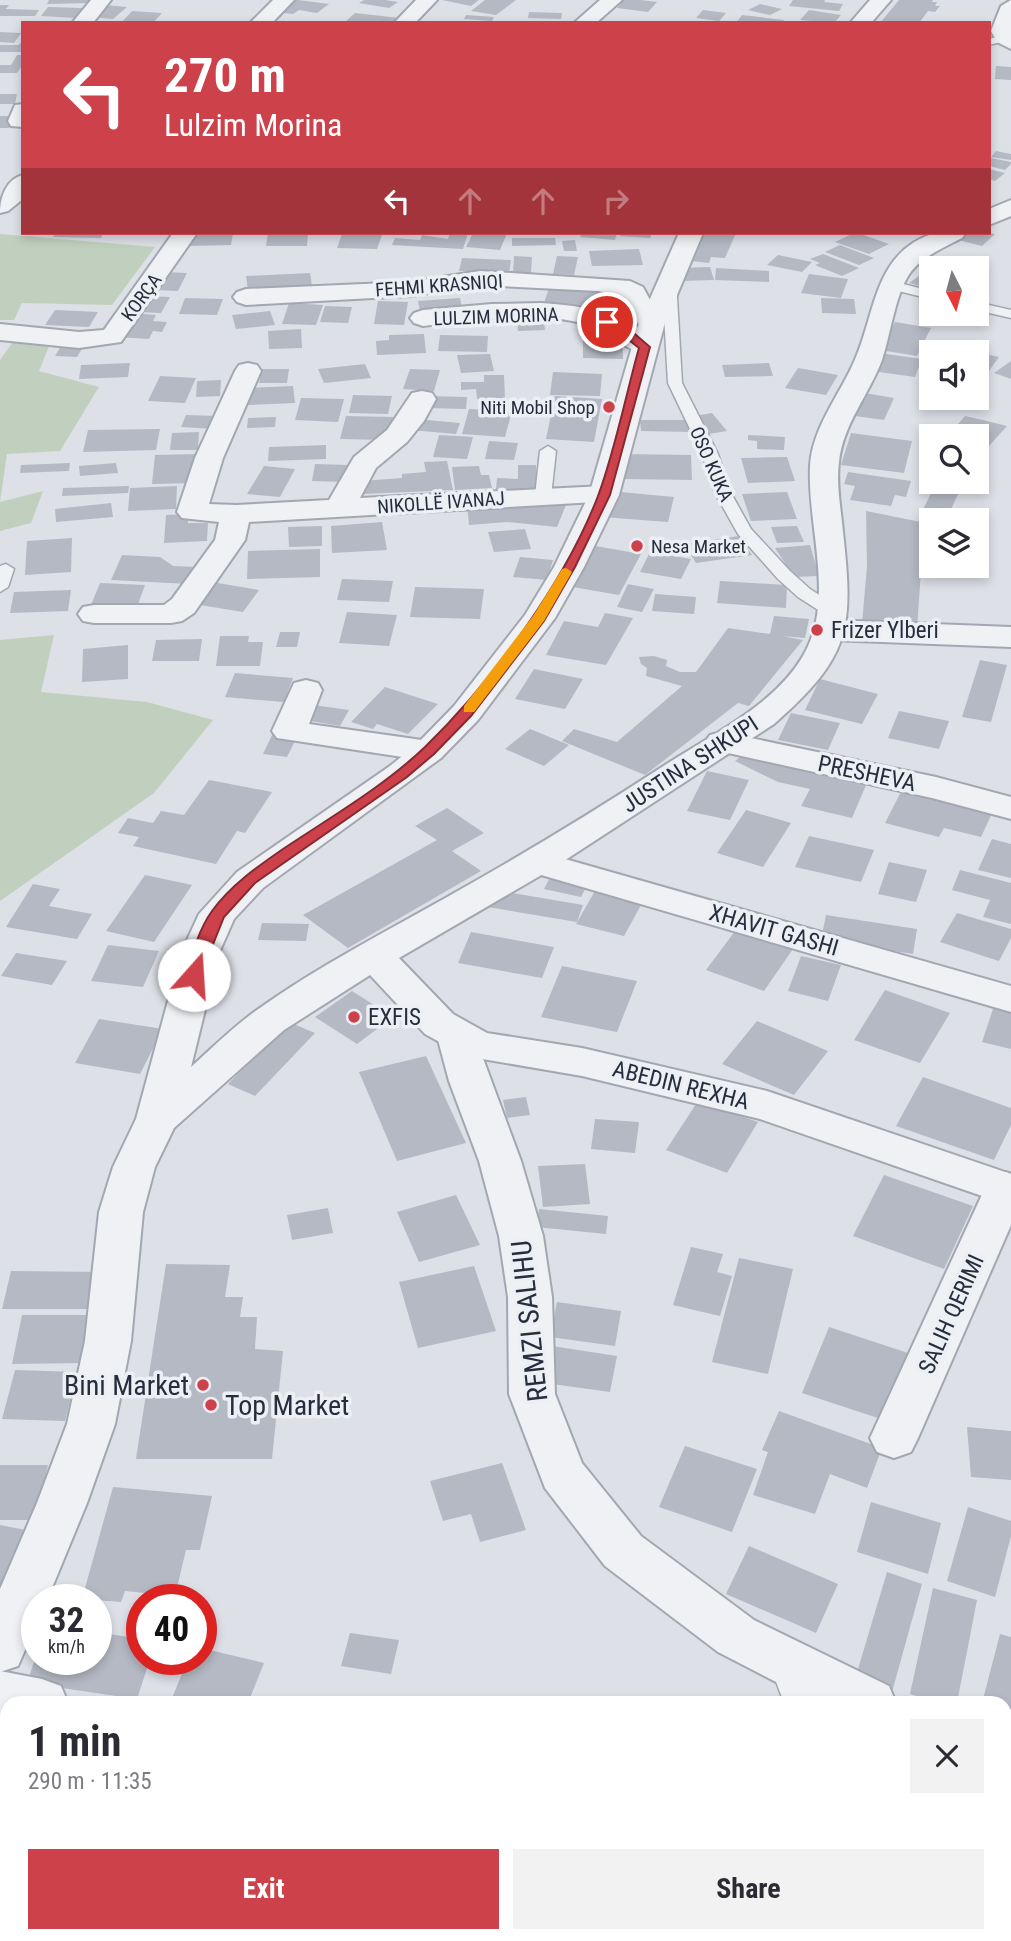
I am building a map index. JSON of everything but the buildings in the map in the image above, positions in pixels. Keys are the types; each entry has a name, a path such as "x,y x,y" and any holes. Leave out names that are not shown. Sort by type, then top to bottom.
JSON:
{"street":[{"path":"84,21 101,0"},
{"path":"262,21 284,0"},
{"path":"406,21 427,0"},
{"path":"586,21 612,0"},
{"path":"862,21 881,0"},
{"path":"1001,41 1001,31 1010,9"},
{"path":"0,206 12,198 19,172"},
{"path":"991,219 1011,207"},
{"path":"991,220 1011,216"},
{"name":"KORÇA","path":"0,332 79,340 112,337 184,235"},
{"path":"5,1626 62,1503 90,1424 108,1340 121,1212 134,1167 157,1119 200,953 218,914 250,880 402,774 429,751 466,713 539,618 569,567 604,495 648,336 669,278 690,235"},
{"name":"JUSTINA SHKUPI","path":"157,1119 271,1020 374,955 537,862 762,717 792,691 818,659 831,621 834,587 824,464 830,436 868,362 882,324 895,275 919,251 950,235"},
{"name":"FEHMI KRASNIQI","path":"246,297 410,289 480,278 621,286 634,292 648,336"},
{"name":"LULZIM MORINA","path":"422,318 507,312 582,315 648,336"},
{"name":"NIKOLLË IVANAJ","path":"248,371 196,494 192,512 236,514 543,496 604,495"},
{"name":"NIKOLLË IVANAJ","path":"339,509 365,463 397,436 410,421 422,399"},
{"path":"94,614 172,614 183,606 230,540 236,514"},
{"path":"831,621 1011,637"},
{"path":"306,690 289,732 429,751"},
{"name":"PRESHEVA","path":"722,742 936,788 1011,808"},
{"name":"XHAVIT GASHI","path":"537,862 1011,999"},
{"name":"ABEDIN REXHA","path":"374,955 439,1024 479,1046 582,1062 767,1107 1009,1189"},
{"name":"REMZI SALIHU","path":"457,1036 469,1081 500,1161 521,1236 530,1297 532,1394 562,1474 623,1550 736,1636 856,1696"},
{"name":"SALIH QERIMI","path":"894,1438 1009,1189"}],"lane":[{"name":"OSO KUKA","path":"669,278 675,383 710,454 723,493 744,531 831,621"},
{"path":"891,285 919,292"},
{"path":"989,309 1011,314"},
{"path":"543,496 548,450"},
{"path":"0,587 6,569"},
{"path":"781,1659 796,1696"}],"green space":[{"path":"0,234 155,247 112,305 22,303 14,320 0,320"},
{"path":"13,342 50,344 39,371 99,387 60,451 7,454 0,502 0,360"},
{"path":"43,491 31,523 0,531 0,502"},
{"path":"54,635 41,692 147,702 213,720 154,793 0,901 0,640"}],"slow traffic":[{"path":"469,709 539,618 566,572"}],"place":[{"name":"Niti Mobil Shop","path":"609,407"},
{"name":"Nesa Market","path":"637,546"},
{"name":"Frizer Ylberi","path":"817,630"},
{"name":"EXFIS","path":"354,1017"},
{"name":"Bini Market","path":"203,1385"},
{"name":"Top Market","path":"211,1405"}],"route":[{"path":"194,975 200,953 218,914 250,880 402,774 429,751 466,713 539,618 569,567 604,495 645,347 624,330 607,322"}]}
